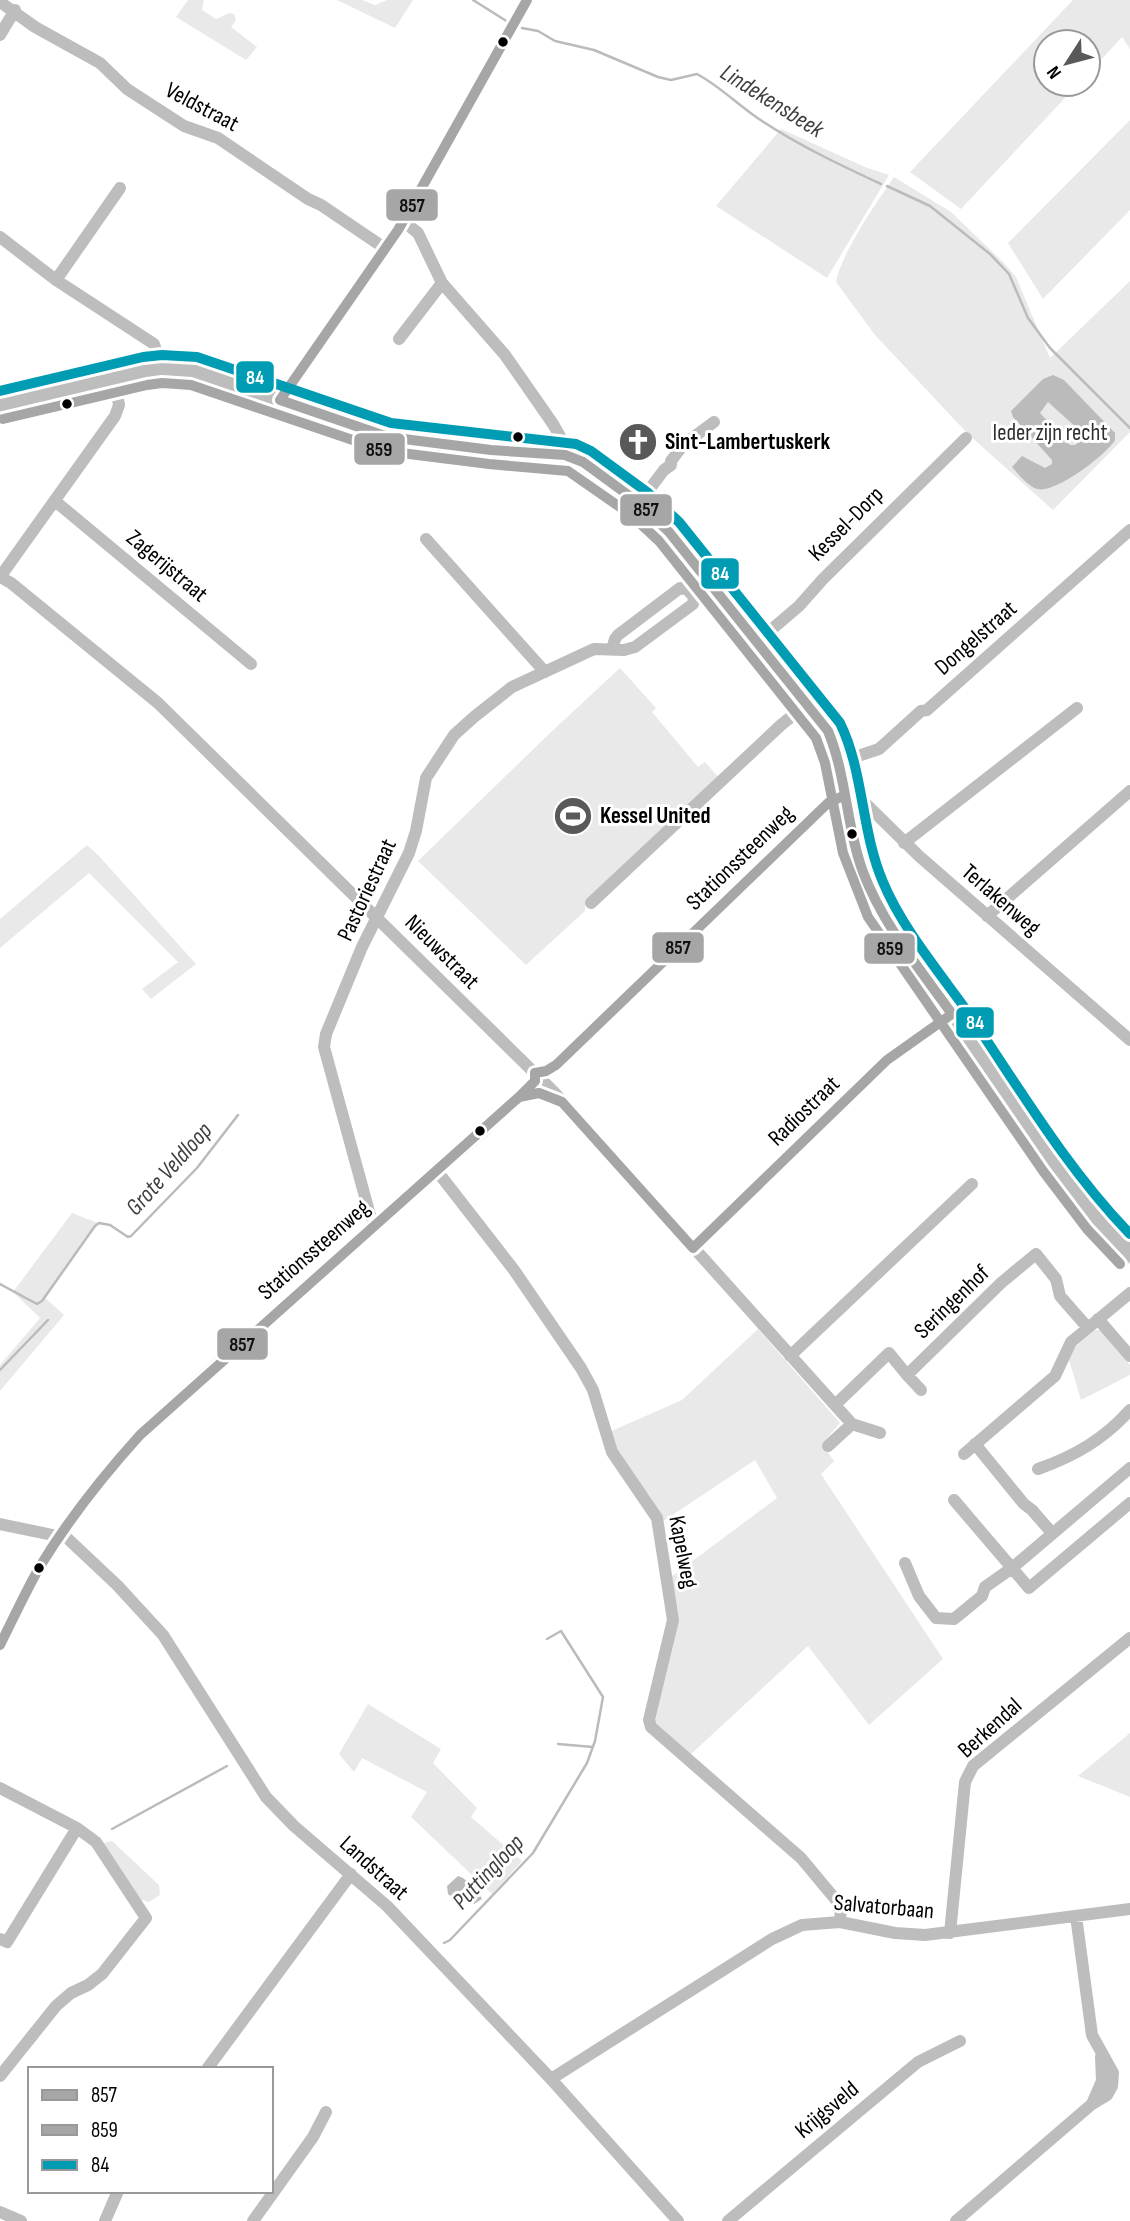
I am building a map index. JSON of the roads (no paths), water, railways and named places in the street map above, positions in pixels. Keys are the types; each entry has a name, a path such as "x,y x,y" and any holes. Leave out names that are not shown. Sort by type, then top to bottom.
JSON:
{"main road":[{"path":"0,405 162,369 194,371 388,437 491,450 565,455 583,462 639,503 668,532 828,731 840,762 858,855 880,910 1077,1196 1130,1254"}],"street":[{"path":"280,400 404,221 527,0"},
{"name":"Veldstraat","path":"0,2 15,10 35,27 100,63 127,89 184,125 218,138 386,249"},
{"path":"0,35 15,10"},
{"path":"56,279 120,188"},
{"path":"404,221 418,233 442,283 515,370 563,440 565,455"},
{"path":"0,237 56,279 154,344 162,369"},
{"path":"399,339 442,283"},
{"path":"0,577 116,416 119,405 114,378"},
{"path":"639,503 664,470 671,465 683,445 714,422"},
{"name":"Kessel-Dorp","path":"757,642 799,606 822,579 966,438"},
{"name":"Zagerijstraat","path":"55,501 251,664"},
{"name":"Dongelstraat","path":"840,762 879,749 921,711 927,710 1130,530"},
{"path":"426,539 545,672"},
{"name":"Nieuwstraat","path":"0,577 158,703 535,1073 835,1405"},
{"path":"694,597 687,589 680,588 618,635 612,649 635,647 693,604 694,597 711,584"},
{"name":"Pastoriestraat","path":"376,1223 370,1215 324,1046 341,996 376,917 409,853 416,831 425,780 454,735 502,693 594,649 612,649"},
{"path":"592,903 781,725 807,704"},
{"path":"904,843 1077,708"},
{"path":"987,916 1130,791"},
{"name":"Terlakenweg","path":"845,795 859,797 904,843 1130,1040"},
{"name":"Stationssteenweg","path":"0,1645 44,1560 60,1536 99,1481 156,1419 438,1171 535,1081 535,1073 556,1065 828,803 845,795"},
{"name":"Radiostraat","path":"693,1248 887,1060 952,1014"},
{"path":"519,1097 539,1093 562,1102"},
{"name":"Kapelweg","path":"438,1171 514,1270 588,1379 612,1452 657,1518 673,1620 649,1720 651,1727 801,1858 841,1906 840,1922"},
{"path":"790,1356 972,1184"},
{"name":"Seringenhof","path":"835,1405 889,1353 907,1375 1001,1283 1035,1254 1056,1279 1060,1296 1088,1328"},
{"path":"964,1454 1055,1376 1071,1342 1130,1293"},
{"path":"1098,1319 1130,1356"},
{"path":"907,1375 921,1390"},
{"path":"835,1405 852,1424 880,1433"},
{"path":"1038,1469 1090,1446 1105,1436 1130,1409"},
{"path":"828,1446 852,1424"},
{"path":"975,1444 1052,1534"},
{"path":"905,1563 919,1597 936,1618 954,1619 982,1596 985,1587 1012,1568 1130,1468"},
{"path":"954,1500 1029,1588 1130,1503"},
{"path":"0,1524 60,1536"},
{"name":"Landstraat","path":"60,1536 73,1541 84,1551 163,1635 265,1797 288,1821 387,1906 551,2079 678,2221"},
{"name":"Berkendal","path":"950,1933 965,1782 973,1766 1130,1638"},
{"path":"0,1788 77,1828 96,1842 146,1918 102,1975 71,1993 56,2006 0,2076"},
{"path":"0,1939 7,1942 77,1828"},
{"path":"208,2067 351,1874"},
{"name":"Salvatorbaan","path":"551,2079 772,1939 802,1925 840,1922 895,1933 925,1935 1130,1909"},
{"path":"956,2221 1092,2104 1107,2095 1112,2086 1112,2073 1092,2035 1076,1916"},
{"name":"Krijgsveld","path":"728,2221 918,2062 960,2041"},
{"path":"253,2221 313,2137 327,2112"},
{"path":"104,2221 117,2193"},
{"path":"0,2212 21,2221"}],"waterway":[{"name":"Lindekensbeek","path":"473,0 508,22"},
{"name":"Lindekensbeek","path":"522,28 538,31 555,41 594,50 658,77 671,80 697,74 776,130 820,155 881,184"},
{"name":"Lindekensbeek","path":"887,186 930,206 990,254 1009,274 1028,318 1050,348 1130,428"},
{"name":"Grote Veldloop","path":"0,1284 37,1304 42,1301 95,1226 99,1223 110,1225 128,1237 131,1236 197,1168 238,1115"},
{"path":"0,1370 48,1320"},
{"name":"Puttingloop","path":"444,1943 450,1940 533,1853 587,1763 595,1741 603,1697 561,1631 547,1639"},
{"path":"558,1744 593,1747"},
{"name":"Puttingloop","path":"112,1829 227,1766"}],"place":[{"name":"Sint-Lambertuskerk","path":"638,442"},
{"name":"Kessel United","path":"573,816"}],"park label":[{"name":"Ieder zijn recht","path":"1050,433"}]}
